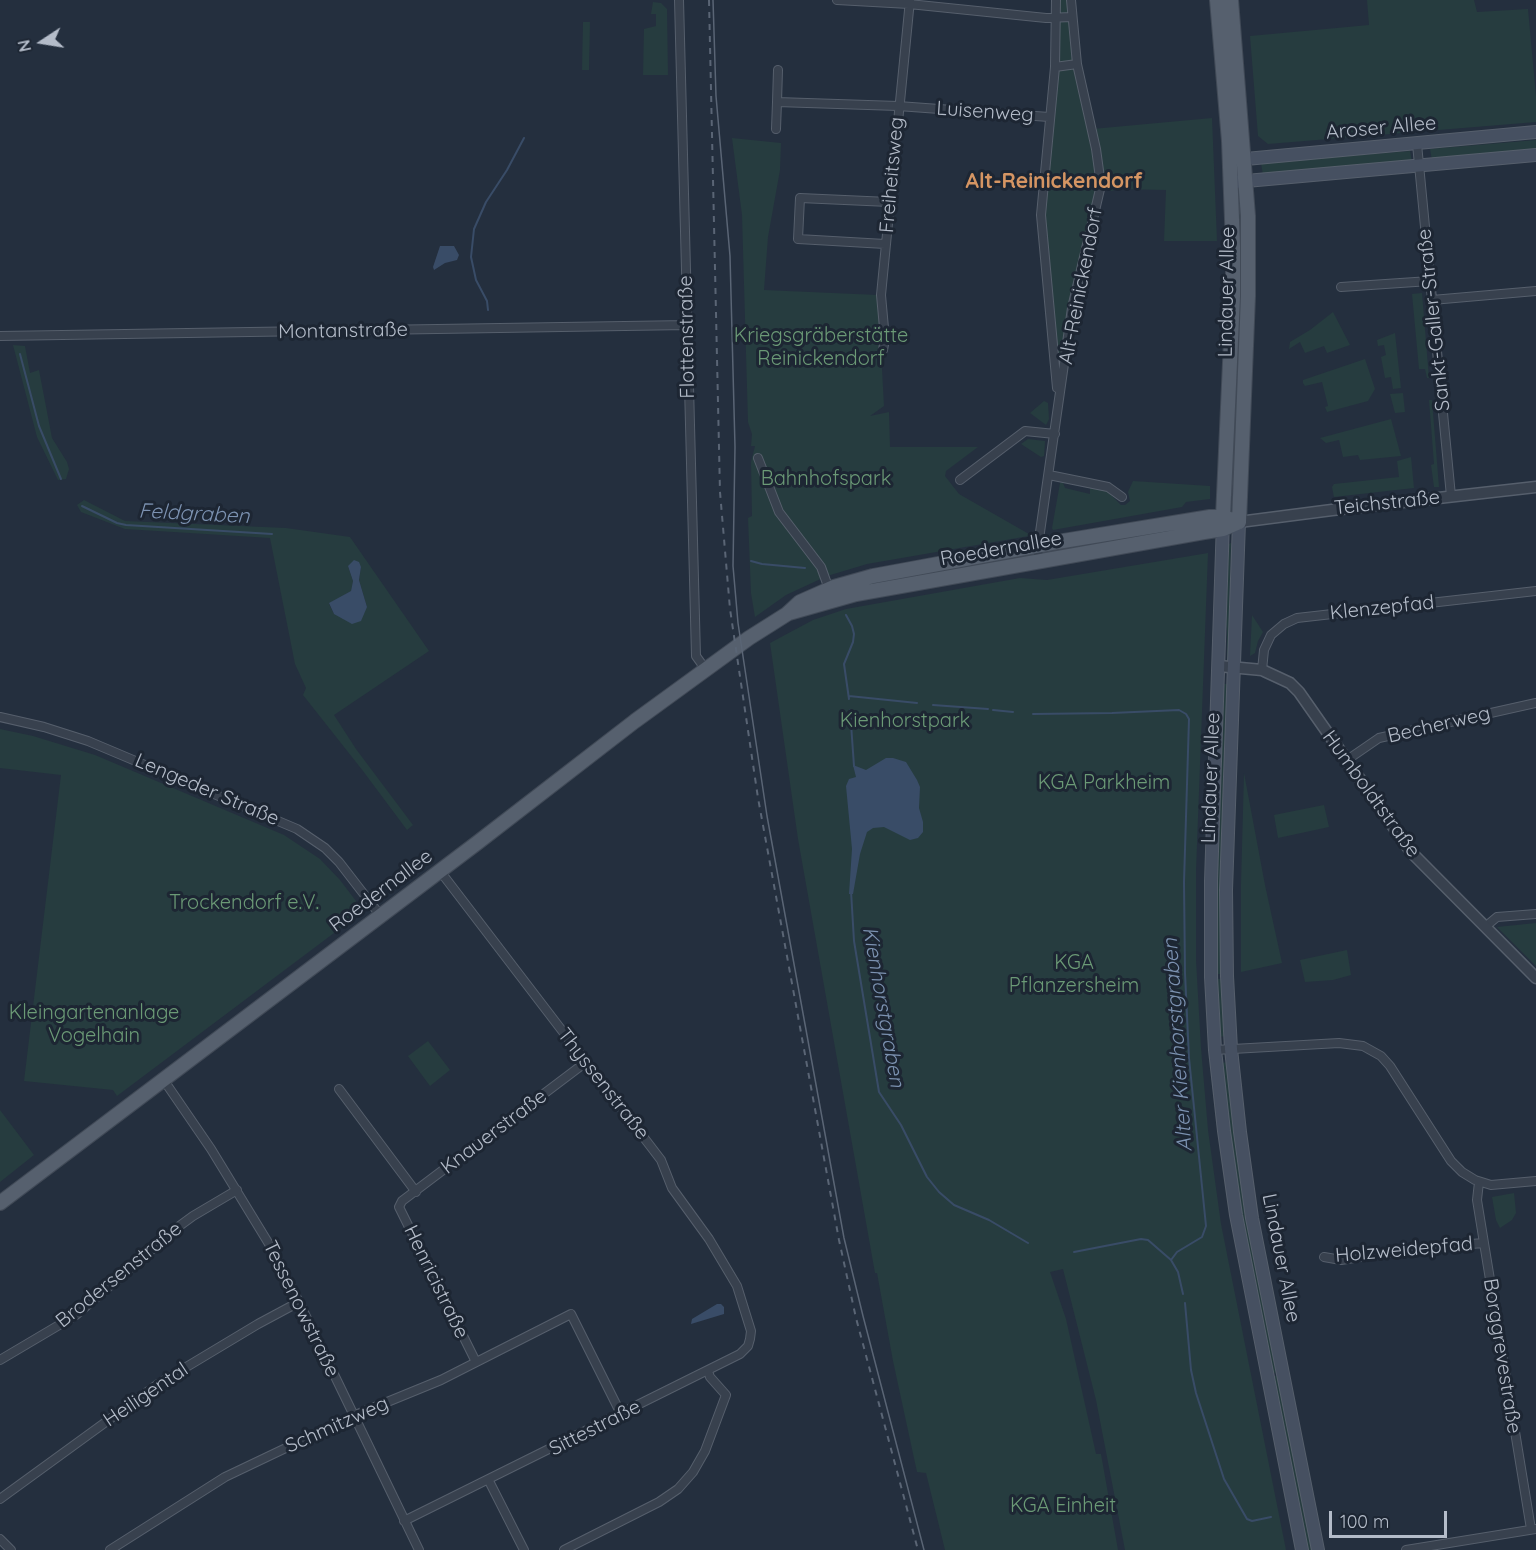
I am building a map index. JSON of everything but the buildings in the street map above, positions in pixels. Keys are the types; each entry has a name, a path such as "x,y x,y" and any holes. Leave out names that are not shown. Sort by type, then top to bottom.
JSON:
{"main road":[{"name":"Lindauer Allee","path":"1217,0 1230,160 1233,296 1211,881 1215,1050 1232,1195 1302,1550"},
{"name":"Lindauer Allee","path":"1231,0 1246,181 1248,296 1226,913 1231,1049 1252,1218 1317,1550"},
{"name":"Aroser Allee","path":"1230,160 1536,132"},
{"name":"Aroser Allee","path":"1231,182 1536,155"},
{"name":"Roedernallee","path":"0,1203 635,721 749,638 787,614 800,602 829,589 873,576 1195,520 1223,523"},
{"path":"1223,523 1239,522"},
{"name":"Roedernallee","path":"787,614 856,594 1038,562 1223,523"}],"street":[{"name":"Flottenstraße","path":"679,0 696,656 706,670"},
{"path":"837,0 909,2 1046,18 1072,16"},
{"name":"Alt-Reinickendorf","path":"1056,0 1054,67 1041,217 1059,403"},
{"name":"Alt-Reinickendorf","path":"1038,562 1038,546 1072,308 1101,185 1096,149 1077,64 1071,0"},
{"name":"Freiheitsweg","path":"883,351 885,339 881,295 909,2"},
{"path":"1054,67 1077,64"},
{"path":"776,129 778,70"},
{"name":"Luisenweg","path":"777,102 898,106 1049,117"},
{"name":"Sankt-Galler-Straße","path":"1417,144 1451,496"},
{"path":"885,244 798,239 800,198 889,202"},
{"path":"1341,287 1430,281"},
{"path":"1432,300 1536,291"},
{"name":"Montanstraße","path":"0,336 687,325"},
{"path":"960,480 1025,431 1055,434"},
{"path":"758,458 779,513 821,567 829,589"},
{"path":"1049,475 1108,487 1122,497"},
{"name":"Teichstraße","path":"1239,522 1536,487"},
{"name":"Klenzepfad","path":"1262,670 1264,650 1271,635 1284,624 1297,618 1536,591"},
{"name":"Humboldtstraße","path":"1219,666 1262,670 1281,677 1299,692 1411,852 1536,978"},
{"name":"Becherweg","path":"1347,760 1379,738 1536,703"},
{"name":"Lengeder Straße","path":"0,717 44,727 88,741 297,829 325,848 339,862 380,915"},
{"name":"Thyssenstraße","path":"440,871 661,1160 672,1188 709,1239 736,1286 745,1310"},
{"path":"1485,927 1497,917 1536,914"},
{"path":"1215,1050 1339,1042 1369,1048 1390,1066 1457,1167 1479,1182 1503,1185 1536,1181"},
{"name":"Knauerstraße","path":"400,1204 586,1062"},
{"name":"Tessenowstraße","path":"163,1079 237,1190 269,1244 300,1302 419,1550"},
{"path":"339,1089 416,1192"},
{"name":"Borggrevestraße","path":"1479,1182 1477,1191 1484,1243 1534,1529"},
{"name":"Brodersenstraße","path":"0,1360 76,1315 193,1215 237,1190"},
{"name":"Henricistraße","path":"400,1204 476,1362"},
{"name":"Holzweidepfad","path":"1324,1257 1336,1260 1418,1248 1484,1243"},
{"name":"Heiligental","path":"0,1499 158,1384 258,1324 300,1302"},
{"name":"Sittestraße","path":"404,1521 489,1481 740,1354 748,1346 751,1331 745,1310"},
{"name":"Schmitzweg","path":"110,1550 225,1477 353,1416 406,1396 571,1314 621,1414"},
{"path":"564,1550 658,1502 678,1489 693,1472 705,1451 726,1395 710,1377 708,1371"},
{"path":"489,1481 524,1550"},
{"path":"1406,1550 1446,1547 1534,1529"},
{"path":"0,1539 11,1550"}],"green space":[{"path":"1060,0 1067,0 1073,57 1095,168 1096,187 1067,313 1059,371 1044,208 1057,75"},
{"path":"1367,0 1474,0 1477,12 1528,9 1536,96 1536,122 1268,144 1258,136 1250,36 1369,25"},
{"path":"653,2 661,3 667,9 668,75 643,75 644,29 656,26 656,14 651,14"},
{"path":"583,22 590,22 589,70 582,70"},
{"path":"1212,118 1217,241 1164,241 1166,190 1119,189 1111,191 1101,185 1092,129"},
{"path":"732,138 781,143 780,170 768,237 764,290 878,295 884,406 870,416 889,412 890,447 978,447 946,471 945,476 959,494 1029,536 867,564 827,576 786,595 755,617 751,593 748,518 752,516 751,462 755,446 751,446 752,434 748,422 742,215"},
{"path":"1536,140 1536,152 1432,160 1430,149"},
{"path":"1410,151 1412,162 1263,175 1261,163"},
{"path":"1236,198 1243,198 1244,293 1236,293"},
{"path":"1422,293 1429,378 1427,378 1425,369 1419,369 1412,294"},
{"path":"1236,299 1244,299 1239,446 1230,446"},
{"path":"1333,312 1350,345 1327,353 1324,346 1305,353 1300,342 1289,349 1290,342"},
{"path":"1395,333 1401,388 1393,389 1391,377 1385,378 1381,357 1386,355 1384,345 1378,346 1377,340"},
{"path":"13,345 25,346 30,373 39,370 52,438 69,469 66,479 58,480 37,437"},
{"path":"1365,359 1375,389 1368,401 1327,412 1325,407 1328,406 1322,382 1305,386 1303,383 1303,380"},
{"path":"1403,393 1405,412 1395,413 1390,394"},
{"path":"1429,400 1432,400 1439,487 1434,487 1431,465 1434,464"},
{"path":"1044,401 1048,403 1049,419 1046,425 1030,413"},
{"path":"1391,419 1401,456 1360,460 1358,455 1343,457 1339,440 1326,443 1320,438"},
{"path":"1028,439 1045,441 1044,456 1041,457 1021,444"},
{"path":"1411,457 1414,488 1334,497 1332,487 1334,484 1399,477 1397,461"},
{"path":"1133,481 1210,486 1210,499 1186,502 1182,507 1053,530 1060,483 1063,483 1065,488 1090,494 1090,487 1106,490 1121,505 1125,505 1130,501 1128,492"},
{"path":"84,500 125,521 286,528 350,537 429,651 334,715 356,749 413,825 407,830 303,695 306,688 295,664 270,538 125,529 81,512 77,505","holes":["348,566 361,567 359,580 367,607 334,614 329,604 351,591 353,581"]},
{"path":"1206,522 1206,527 1054,555 1054,549"},
{"path":"1231,543 1229,613 1232,630 1229,660 1227,660 1225,620 1227,545"},
{"path":"1208,553 1196,871 1196,960 1201,1048 1208,1130 1221,1224 1286,1550 1125,1550 1096,1400 1063,1269 1050,1272 1066,1319 1096,1454 1101,1454 1118,1550 945,1550 926,1473 917,1472 877,1273 875,1273 798,839 770,643 813,620 846,609 1020,578 1047,580"},
{"path":"1023,554 1021,560 909,580 908,574"},
{"path":"1252,615 1263,632 1255,653 1250,656"},
{"path":"1222,684 1230,684 1223,974 1215,974 1214,933"},
{"path":"0,729 33,736 95,755 284,835 320,859 340,880 356,901 354,918 117,1096 113,1090 24,1081 61,775 0,768"},
{"path":"1244,773 1282,963 1241,972 1241,884"},
{"path":"1324,805 1329,827 1278,838 1274,815"},
{"path":"1536,923 1536,966 1497,927"},
{"path":"1347,950 1351,975 1333,980 1305,982 1300,960"},
{"path":"1215,979 1224,979 1227,1036 1218,1037"},
{"path":"428,1041 450,1070 430,1086 408,1056"},
{"path":"1228,1062 1278,1372 1270,1374 1245,1248 1220,1063"},
{"path":"0,1110 34,1155 0,1182"},
{"path":"1514,1193 1516,1213 1512,1220 1500,1228 1496,1220 1492,1197"},
{"path":"1279,1375 1313,1550 1305,1550 1271,1377"}],"water":[{"path":"440,246 454,246 459,255 457,260 445,263 434,270 433,267"},
{"path":"354,560 359,562 361,567 359,580 367,607 361,621 352,624 334,614 329,603 351,591 353,581 348,566"},
{"path":"886,758 906,762 917,780 920,787 919,808 923,832 918,838 910,840 884,827 873,828 867,832 860,854 853,894 849,894 852,849 846,786 849,779 856,777 853,765 866,770"},
{"path":"717,1304 724,1307 724,1314 691,1324 692,1319"}],"waterway":[{"name":"Feldgraben","path":"488,310 487,301 476,280 471,257 474,229 486,202 524,138"},
{"name":"Feldgraben","path":"20,354 39,426 61,479"},
{"name":"Feldgraben","path":"82,506 126,525 272,534"},
{"name":"Kienhorstgraben","path":"751,561 805,568"},
{"name":"Kienhorstgraben","path":"846,615 854,634 844,664 849,699"},
{"name":"Alter Kienhorstgraben","path":"849,696 917,703"},
{"name":"Alter Kienhorstgraben","path":"933,705 988,709"},
{"name":"Kienhorstgraben","path":"850,710 854,766"},
{"name":"Alter Kienhorstgraben","path":"993,710 1013,712"},
{"name":"Alter Kienhorstgraben","path":"1033,714 1179,710 1189,719 1184,882 1185,973 1189,1058 1206,1226 1202,1237 1177,1252 1171,1260"},
{"name":"Kienhorstgraben","path":"851,891 854,941 879,1092 901,1125 927,1177 939,1192 954,1205 989,1220 1028,1243"},
{"name":"Kienhorstgraben","path":"1074,1252 1141,1239 1148,1240 1171,1260 1178,1272 1183,1294"},
{"name":"Kienhorstgraben","path":"1185,1303 1191,1370 1196,1393 1224,1479 1247,1519 1252,1521 1271,1517"}],"tram line":[{"path":"713,0 716,96 730,256 735,447 733,566 738,623 767,816 844,1238 924,1550"}],"railway":[{"path":"709,0 720,492 730,609 758,798 839,1240 856,1318 918,1550"}],"district":[{"name":"Alt-Reinickendorf","path":"1054,182"}],"park label":[{"name":"Kriegsgräberstätte Reinickendorf","path":"821,348"},
{"name":"Bahnhofspark","path":"826,479"},
{"name":"Kienhorstpark","path":"905,721"},
{"name":"KGA Parkheim","path":"1104,783"},
{"name":"Trockendorf e.V.","path":"244,903"},
{"name":"KGA Pflanzersheim","path":"1074,974"},
{"name":"Kleingartenanlage Vogelhain","path":"94,1024"},
{"name":"KGA Einheit","path":"1063,1506"}]}
